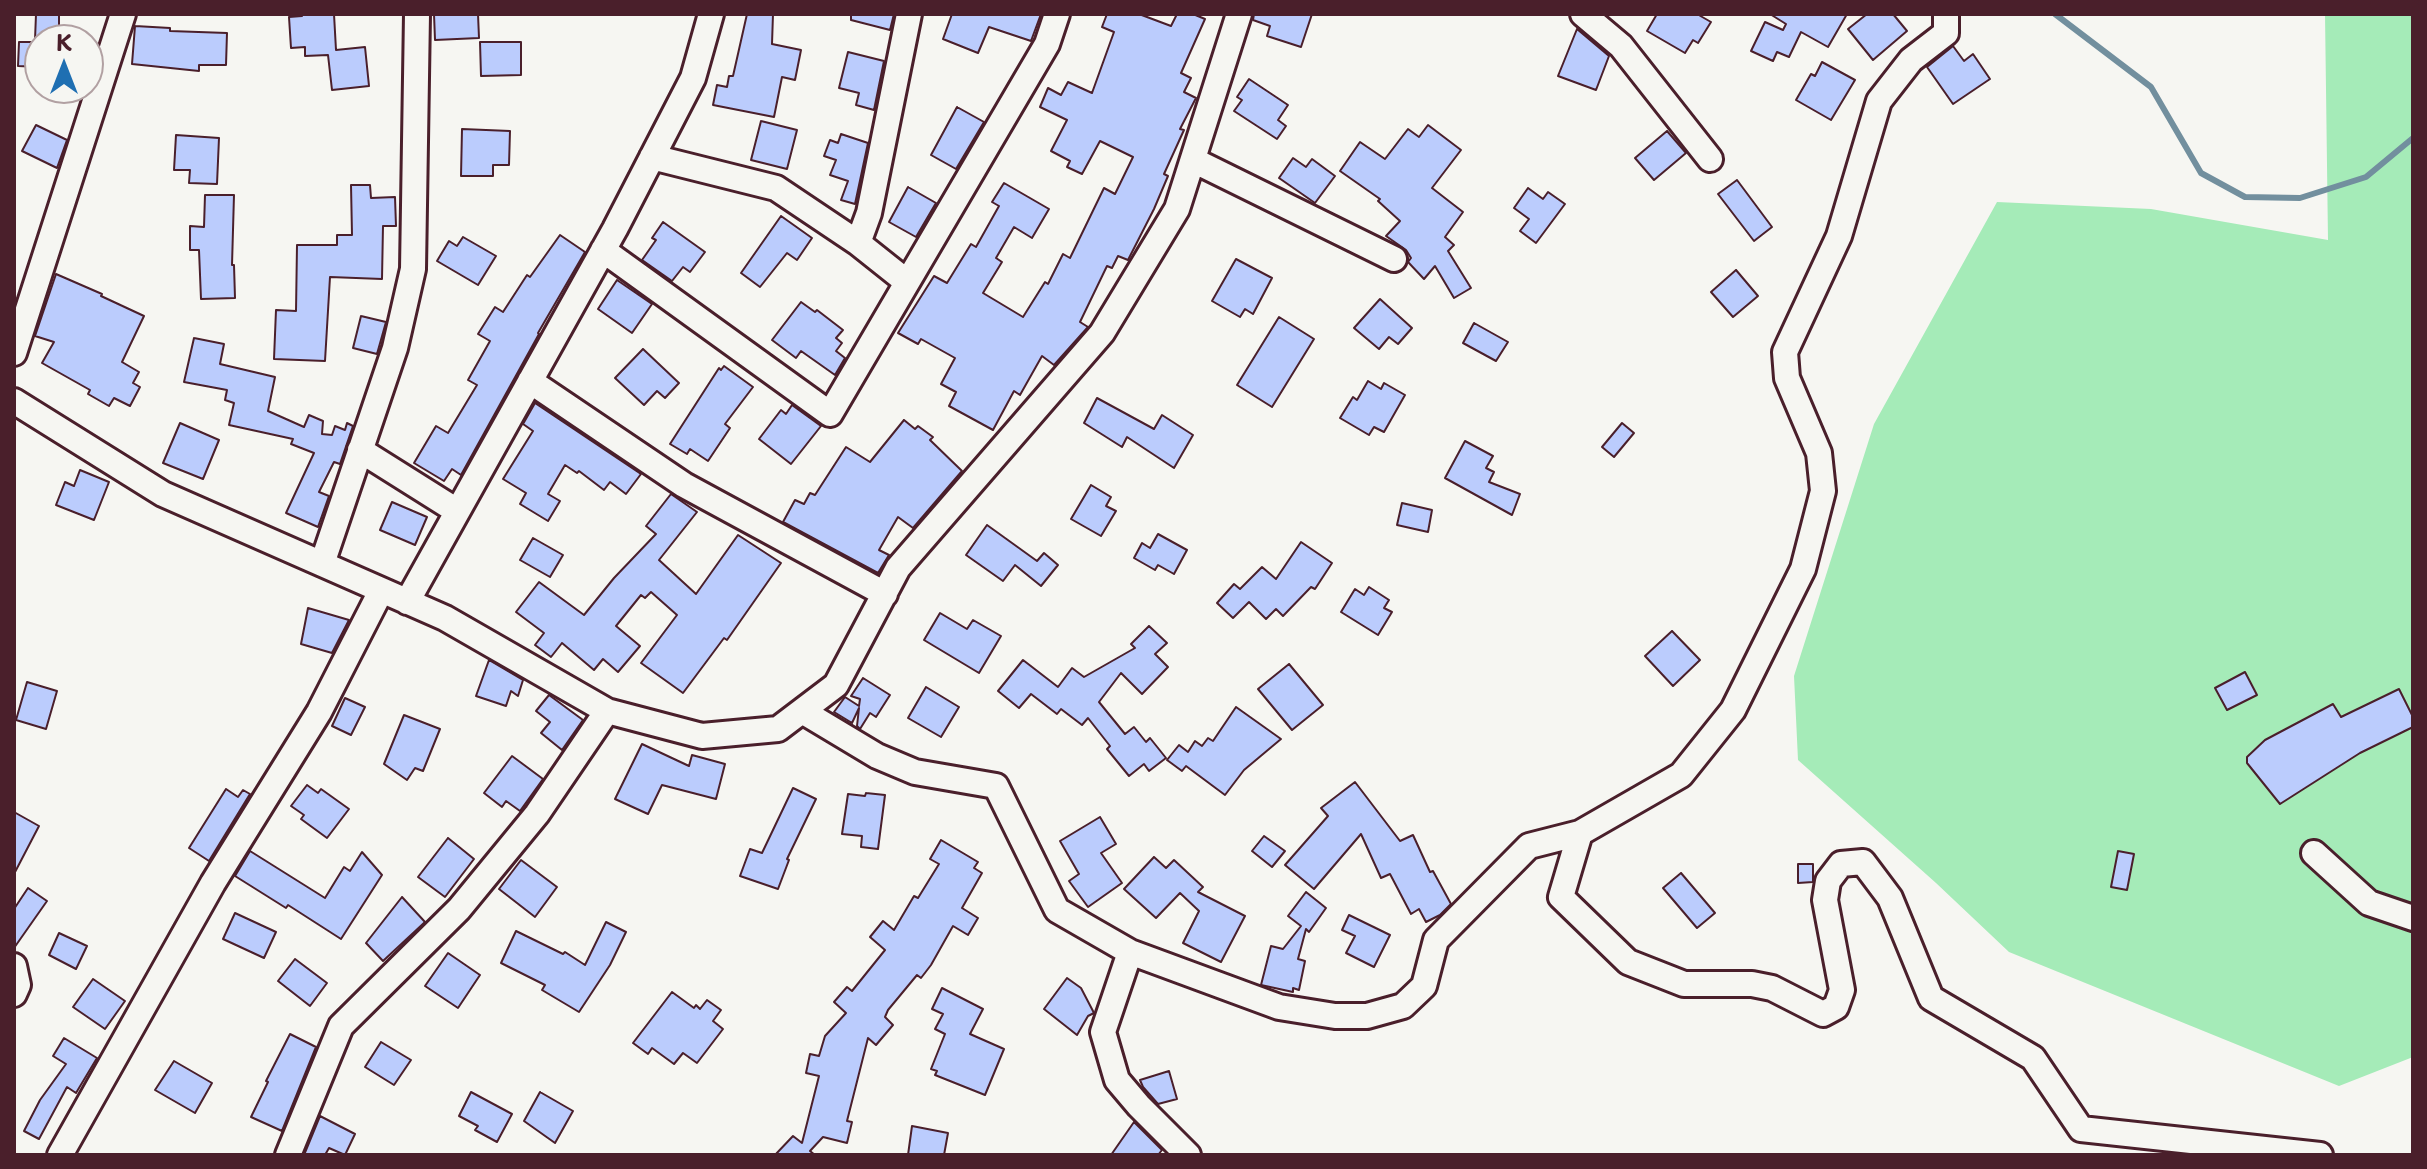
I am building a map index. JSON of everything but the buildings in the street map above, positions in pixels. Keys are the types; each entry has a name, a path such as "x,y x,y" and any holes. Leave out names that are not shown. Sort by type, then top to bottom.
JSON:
{"street":[{"path":"14,353 123,14"},
{"path":"322,564 395,348 413,269 417,14"},
{"path":"407,602 603,250 693,78 711,14"},
{"path":"858,243 869,213 909,14"},
{"path":"603,250 830,414 1047,44 1057,14"},
{"path":"14,401 163,494 445,618 607,711 702,736 778,729 836,685 898,568 1102,333 1177,209 1239,14"},
{"path":"1583,14 1621,46 1710,159"},
{"path":"802,711 877,756 915,772 996,786 1057,910 1130,952 1279,1007 1335,1016 1367,1016 1403,1006 1424,986 1436,940 1529,846 1580,833 1681,775 1733,710 1803,569 1823,491 1819,453 1787,378 1785,352 1839,236 1879,101 1911,60 1946,33 1946,14"},
{"path":"652,157 776,188 858,243 907,282"},
{"path":"1193,160 1394,259"},
{"path":"530,381 684,485 885,594"},
{"path":"360,450 457,511"},
{"path":"60,1155 213,883 319,712 381,591"},
{"path":"288,1155 341,1026 459,909 537,814 607,711"},
{"path":"1580,833 1561,897 1628,962 1684,984 1752,984 1772,988 1823,1014 1836,1007 1842,990 1825,900 1828,881 1841,864 1863,862 1890,898 1931,998 2033,1058 2081,1129 2320,1155"},
{"path":"2314,853 2369,903 2413,918"},
{"path":"1130,952 1103,1032 1117,1080 1188,1155"},
{"path":"14,966 18,985 14,994"}],"green space":[{"path":"2325,14 2413,14 2413,1057 2339,1086 2009,952 1798,760 1794,676 1874,424 1997,202 2151,209 2328,240"}],"waterway":[{"path":"2055,14 2151,87 2201,173 2245,197 2300,198 2366,177 2413,138"}]}
